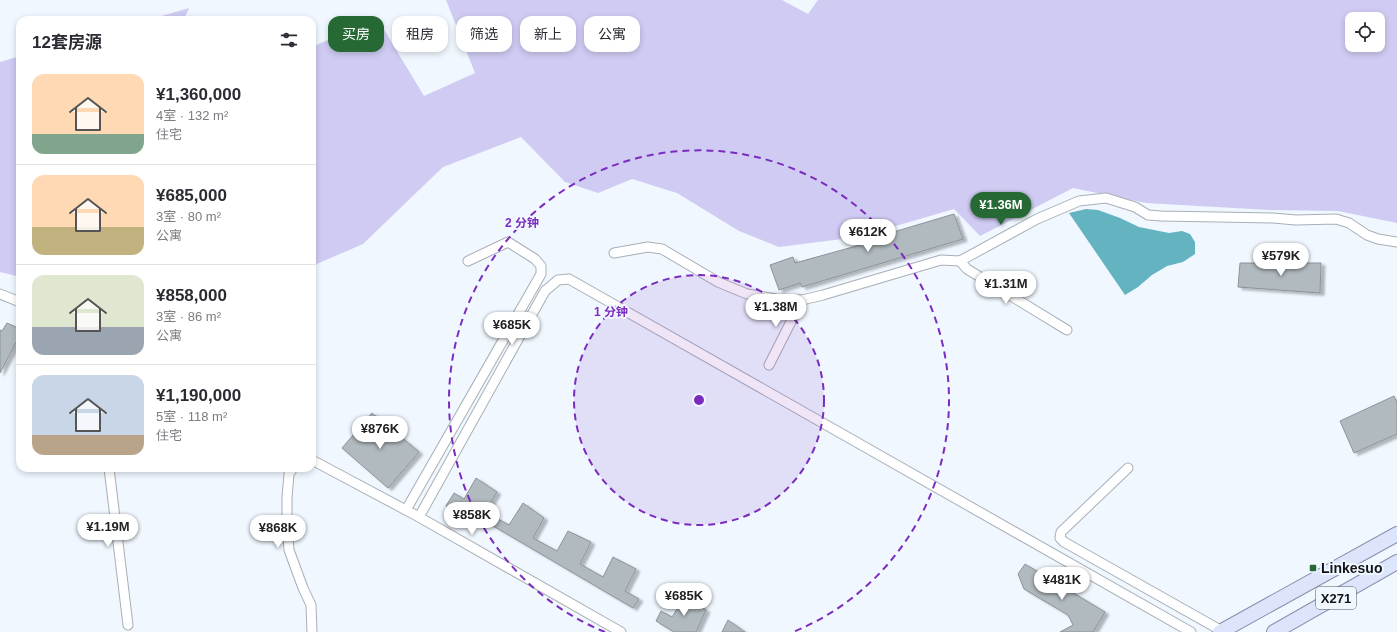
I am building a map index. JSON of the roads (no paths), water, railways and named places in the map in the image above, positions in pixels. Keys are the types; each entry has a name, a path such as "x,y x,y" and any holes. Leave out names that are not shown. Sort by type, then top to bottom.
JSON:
{"main road":[{"name":"X271","path":"1221,631 1397,534"},
{"name":"X271","path":"1274,632 1397,562"}],"street":[{"path":"614,253 648,247 662,249 718,282 748,294 776,299 802,300 941,260 960,260 1037,218 1079,201 1106,198 1135,207 1148,215 1308,220 1336,219 1349,223 1378,239 1397,242"},
{"path":"406,510 541,274 541,266 535,259 508,242 468,260"},
{"path":"960,260 967,269 1067,330"},
{"path":"419,517 545,291 558,280 569,279 1191,632"},
{"path":"0,294 16,300"},
{"path":"769,365 802,300"},
{"path":"316,462 419,517 621,632"},
{"path":"1128,468 1061,532 1060,538 1064,542 1221,631"},
{"path":"109,472 128,625"},
{"path":"290,472 289,474 287,525 289,550 311,605 312,632"}],"water":[{"path":"1086,209 1098,210 1139,227 1169,233 1182,231 1190,234 1195,242 1195,254 1183,262 1167,266 1125,295 1069,213"}],"place":[{"name":"Linkesuo","path":"1313,568"}]}
